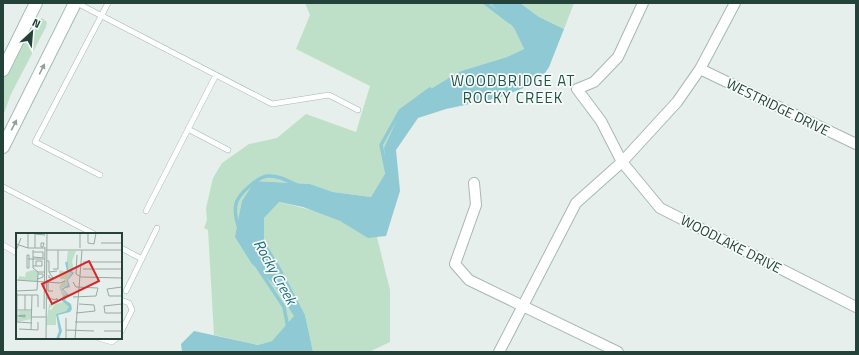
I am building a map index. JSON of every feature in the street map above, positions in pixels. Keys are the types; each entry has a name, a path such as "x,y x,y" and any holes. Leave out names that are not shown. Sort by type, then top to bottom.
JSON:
{"main road":[{"path":"3,70 36,3"},
{"path":"3,147 76,3"}],"street":[{"name":"WOODLAKE DRIVE","path":"643,3 618,57 594,82 577,88 601,121 622,162 660,208 856,307"},
{"path":"499,352 576,203 622,162 677,102 700,69 735,3"},
{"name":"WESTRIDGE DRIVE","path":"700,69 856,144"},
{"path":"474,182 476,205 455,264 469,280 618,352"}],"lane":[{"path":"76,3 272,104 329,95 358,110"},
{"path":"100,175 36,142 108,3"},
{"path":"146,211 216,75"},
{"path":"188,129 228,150"},
{"path":"3,187 92,233"},
{"path":"126,291 157,228"},
{"path":"3,245 16,252"},
{"path":"122,249 142,259"},
{"path":"122,300 129,304 132,310 122,330"},
{"path":"103,339 112,342 116,339"}],"green space":[{"path":"305,3 490,3 514,28 524,49 507,57 461,71 384,148 386,172 371,197 333,192 310,184 255,181 252,264 273,284 295,316 272,341 258,345 214,335 208,230 204,228 207,220 206,208 213,178 222,163 249,144 277,138 306,114 356,132 370,86 296,49 310,15"},
{"path":"520,3 574,3 564,29 539,17"},
{"path":"42,18 47,22 46,27 11,94 3,116 3,78 25,38"},
{"path":"278,202 324,214 343,222 362,234 377,237 390,290 390,342 369,352 313,352 305,315 281,268 264,240 264,218"}],"water":[{"path":"490,3 520,3 539,17 564,29 549,67 539,82 498,98 446,109 418,118 396,150 400,191 386,236 368,238 340,221 303,207 279,202 264,218 264,240 281,268 305,315 313,352 182,352 181,344 194,331 258,345 272,341 294,316 273,284 252,264 235,237 242,201 255,181 310,184 333,192 371,197 386,172 384,148 400,113 419,96 461,71 507,57 524,49 514,28"}],"waterway":[{"name":"Rocky Creek","path":"485,3 510,22"},
{"name":"Rocky Creek","path":"387,174 381,145 400,111 430,89"},
{"name":"Rocky Creek","path":"239,228 235,210 237,200 253,183 263,177 275,176 297,185"},
{"name":"Rocky Creek","path":"258,268 284,307 288,328"}],"district":[{"name":"WOODBRIDGE AT ROCKY CREEK","path":"513,90"}]}
